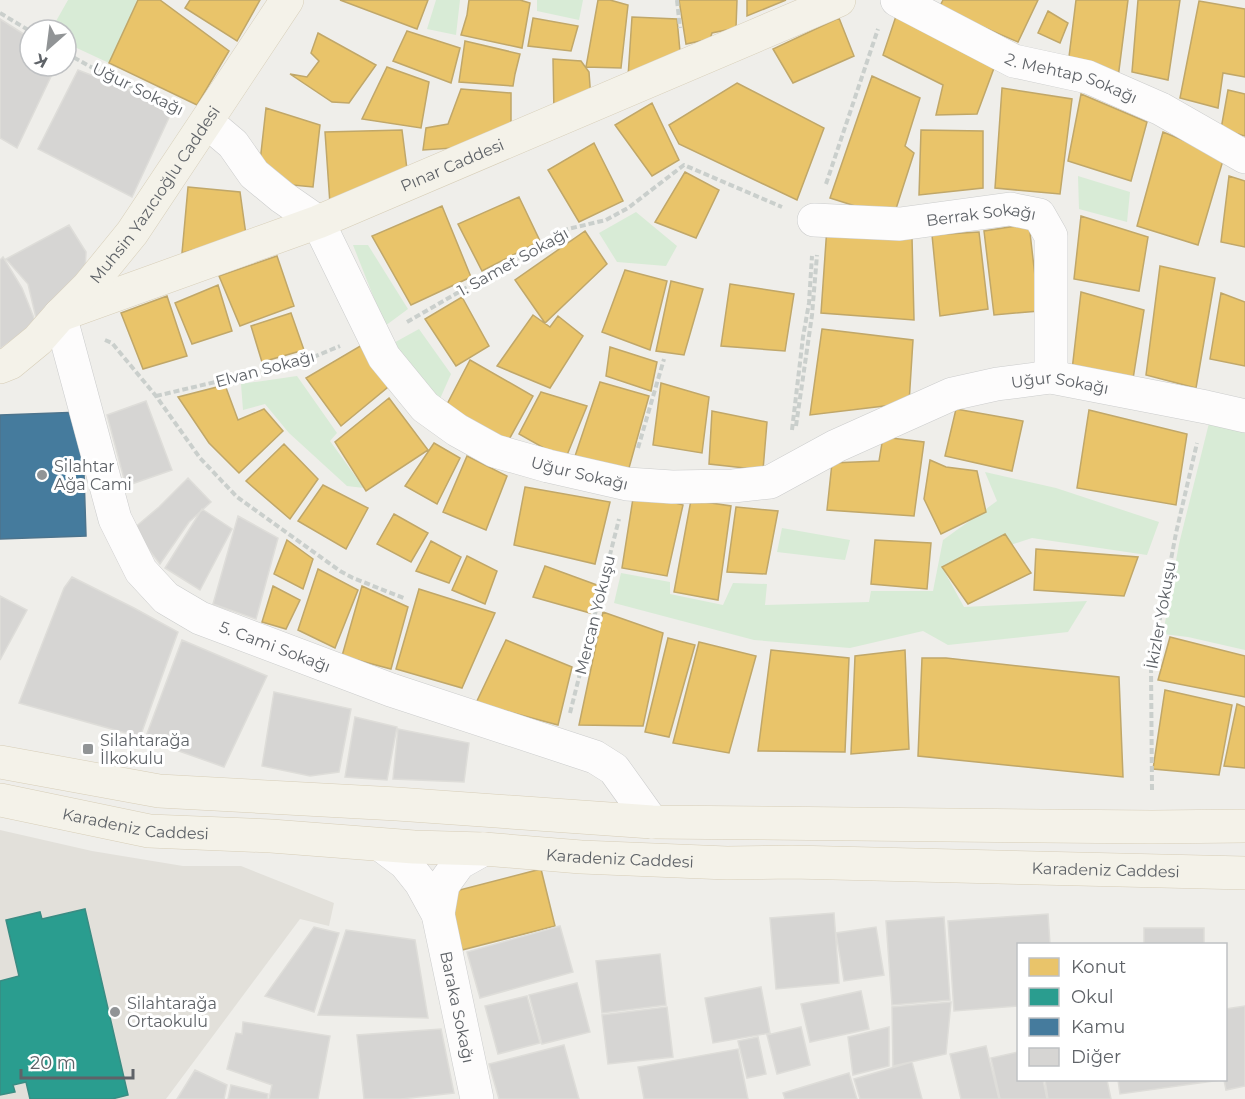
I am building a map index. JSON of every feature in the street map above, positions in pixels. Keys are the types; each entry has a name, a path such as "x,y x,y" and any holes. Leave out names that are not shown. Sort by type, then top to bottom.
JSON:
{"main road":[{"name":"Muhsin Yazıcıoğlu Caddesi","path":"0,368 10,363 38,339 88,287 132,233 287,0"},
{"name":"Pınar Caddesi","path":"60,315 318,222 839,0"},
{"path":"0,762 159,791 652,822 1245,826"},
{"name":"Karadeniz Caddesi","path":"0,800 149,831 271,836 414,848 484,849 727,863 792,862 1245,873"}],"street":[{"name":"2. Mehtap Sokağı","path":"897,0 1014,61 1088,77 1161,109 1245,157"},
{"name":"Uğur Sokağı","path":"207,122 233,144 254,174 318,222 384,357 425,407 457,430 495,451 627,484 672,487 733,486 770,482 836,446 952,394 997,384 1051,377 1245,416"},
{"name":"Berrak Sokağı","path":"817,220 900,224 1010,209 1039,215 1051,236 1051,377"},
{"name":"5. Cami Sokağı","path":"60,315 115,519 141,571 166,598 200,618 381,687 595,757 614,769 652,822"},
{"name":"Baraka Sokağı","path":"381,845 405,862 421,883 438,914 477,1099"},
{"name":"Baraka Sokağı","path":"438,914 443,885 459,863 484,849"}],"path":[{"path":"0,13 18,24"},
{"name":"Uğur Sokağı","path":"78,60 207,122"},
{"name":"1. Samet Sokağı","path":"373,336 456,294 568,229 606,220 628,208 684,165 817,220"},
{"path":"796,469 796,424 812,315 817,220"},
{"path":"60,315 112,344 156,396 200,458 237,497 340,571 406,599"},
{"name":"Elvan Sokağı","path":"156,396 304,361 373,336"},
{"name":"Mercan Yokuşu","path":"562,745 627,484 664,359"},
{"name":"İkizler Yokuşu","path":"1152,827 1150,666 1176,533 1206,407"}],"shaded area":[{"name":"Silahtarağa Ortaokulu","path":"0,830 92,851 183,866 241,866 334,903 329,926 300,919 166,1099 0,1099"}],"green space":[{"path":"68,0 138,0 109,63 78,49 78,18 58,18"},
{"path":"436,0 460,0 456,35 427,29"},
{"path":"537,0 583,0 579,20 537,11"},
{"path":"1078,176 1130,192 1127,222 1079,209"},
{"path":"636,212 677,246 666,266 617,262 599,233"},
{"path":"353,245 368,245 408,309 385,326"},
{"path":"419,329 451,374 439,401 390,345"},
{"path":"297,376 337,433 330,441 364,488 347,486 289,433 265,404 243,410 241,384"},
{"path":"1210,419 1245,428 1245,650 1188,637 1163,634 1179,544"},
{"path":"985,472 1056,488 1159,522 1147,555 1032,538 942,567 964,607 1087,601 1068,632 948,645 923,631 850,648 754,640 614,603 621,573 670,582 670,594 723,605 733,583 767,584 765,605 869,602 871,591 933,591 943,540 997,501"},
{"path":"782,528 850,540 845,560 777,552"}],"building: Konut":[{"path":"138,0 160,0 229,51 197,105 109,63"},
{"path":"190,0 260,0 237,41 185,8"},
{"path":"340,0 428,0 417,29"},
{"path":"469,0 520,0 530,3 522,48 461,35"},
{"path":"598,0 610,0 628,5 621,68 586,67"},
{"path":"679,0 737,0 736,28 712,33 710,39 686,44"},
{"path":"747,0 786,0 747,16"},
{"path":"943,0 1038,0 1018,42 939,8"},
{"path":"1076,0 1128,0 1118,78 1068,65"},
{"path":"1138,0 1180,0 1168,80 1132,72"},
{"path":"1199,1 1245,9 1245,77 1223,73 1218,108 1180,98"},
{"path":"1048,11 1068,23 1060,43 1038,33"},
{"path":"896,16 994,68 977,114 936,115 943,85 883,55"},
{"path":"632,17 677,19 681,62 628,77"},
{"path":"533,18 578,26 571,51 528,46"},
{"path":"839,18 854,56 793,83 773,49"},
{"path":"407,31 460,48 451,83 393,61"},
{"path":"318,33 376,65 349,103 332,102 290,74 307,77 319,61 311,53"},
{"path":"465,41 520,54 513,86 459,82"},
{"path":"553,59 581,61 589,72 591,100 554,115"},
{"path":"387,67 429,82 421,128 362,119"},
{"path":"872,76 920,98 905,146 914,153 893,218 830,198"},
{"path":"737,83 824,128 797,200 679,144 669,125"},
{"path":"1002,88 1072,99 1060,194 995,188"},
{"path":"461,89 511,93 511,121 505,137 483,146 423,150 426,128 448,124"},
{"path":"1228,90 1245,94 1245,136 1221,129"},
{"path":"1081,94 1147,122 1131,181 1068,161"},
{"path":"652,103 679,160 652,176 615,125"},
{"path":"266,108 320,125 313,187 272,183 259,171"},
{"path":"402,130 408,177 330,204 325,132"},
{"path":"921,130 983,131 983,188 919,195"},
{"path":"1163,132 1224,157 1198,245 1137,226"},
{"path":"594,143 623,201 579,222 548,170"},
{"path":"685,172 719,190 696,238 655,222"},
{"path":"1229,176 1245,181 1245,247 1221,242"},
{"path":"188,187 240,192 246,235 182,253"},
{"path":"519,197 540,241 482,271 458,224"},
{"path":"442,206 471,277 411,305 372,236"},
{"path":"1081,216 1148,237 1139,291 1074,279"},
{"path":"1029,224 1039,311 994,315 984,231"},
{"path":"827,227 912,237 914,320 821,313"},
{"path":"585,231 607,264 545,323 515,280"},
{"path":"979,232 988,309 940,316 932,235"},
{"path":"277,256 294,306 240,326 219,276"},
{"path":"1160,266 1215,278 1196,388 1146,375"},
{"path":"625,270 667,281 650,350 602,332"},
{"path":"671,281 703,289 684,355 656,351"},
{"path":"730,284 794,294 785,351 721,346"},
{"path":"218,285 232,331 192,344 175,303"},
{"path":"1081,292 1144,310 1133,379 1072,370"},
{"path":"1221,293 1245,302 1245,366 1210,359"},
{"path":"167,296 187,356 143,369 121,313"},
{"path":"462,297 489,346 456,366 425,319"},
{"path":"291,313 304,350 262,362 251,326"},
{"path":"533,315 550,327 558,316 583,336 550,388 497,366"},
{"path":"822,329 913,340 909,403 810,415"},
{"path":"362,345 388,387 341,426 306,378"},
{"path":"610,347 657,362 651,391 606,376"},
{"path":"470,360 533,396 506,445 443,412"},
{"path":"600,382 649,396 629,468 573,462"},
{"path":"661,383 709,397 702,453 653,445"},
{"path":"225,385 238,420 264,409 283,431 239,473 209,443 178,397"},
{"path":"541,392 587,406 565,460 519,434"},
{"path":"389,398 428,450 366,491 335,442"},
{"path":"956,409 1023,421 1012,471 945,456"},
{"path":"1089,410 1187,434 1176,505 1077,488"},
{"path":"712,411 767,422 763,470 709,464"},
{"path":"883,437 924,442 914,516 827,510 832,463 879,461"},
{"path":"434,443 460,458 437,504 405,486"},
{"path":"284,444 318,479 290,519 246,481"},
{"path":"467,456 507,476 486,530 443,512"},
{"path":"930,460 946,467 977,471 986,512 941,534 924,499"},
{"path":"323,485 368,508 346,549 298,521"},
{"path":"525,487 610,502 595,564 514,545"},
{"path":"634,492 683,505 667,576 622,568"},
{"path":"691,500 731,506 718,600 674,592"},
{"path":"736,507 778,511 766,574 727,572"},
{"path":"394,514 428,533 411,562 377,544"},
{"path":"1005,534 1031,573 968,604 942,567"},
{"path":"287,540 313,559 303,589 274,574"},
{"path":"875,540 931,543 927,589 871,584"},
{"path":"431,541 461,557 449,583 416,571"},
{"path":"1036,549 1138,557 1124,596 1034,590"},
{"path":"467,556 497,571 485,604 452,590"},
{"path":"545,566 597,585 590,613 533,597"},
{"path":"318,569 358,590 335,648 298,630"},
{"path":"273,586 300,600 286,629 262,622"},
{"path":"362,586 408,607 391,669 342,656"},
{"path":"419,589 495,613 462,688 396,669"},
{"path":"603,612 663,633 643,726 579,725"},
{"path":"1170,637 1245,656 1245,697 1158,680"},
{"path":"668,638 695,645 669,737 645,732"},
{"path":"506,640 572,667 558,725 476,703"},
{"path":"699,642 756,656 729,753 673,743"},
{"path":"771,650 849,658 845,752 758,751"},
{"path":"905,650 909,749 851,754 855,656"},
{"path":"922,658 946,658 1119,677 1123,777 918,756"},
{"path":"1165,690 1232,705 1219,775 1153,769"},
{"path":"1237,704 1245,707 1245,768 1224,766"},
{"path":"541,869 555,926 462,950 448,893"}],"building: Okul":[{"path":"85,909 128,1095 112,1099 30,1099 26,1082 13,1085 15,1092 0,1095 0,981 19,976 6,920 40,912 42,919"}],"building: Kamu":[{"name":"Silahtar Ağa Cami","path":"82,412 86,536 0,539 0,415"}],"building: Diğer":[{"path":"0,19 18,30 18,78 50,78 17,148 0,138"},
{"path":"78,70 174,107 132,197 38,149 74,78 78,78"},
{"path":"69,225 86,252 84,287 36,318 28,284 6,259"},
{"path":"3,257 22,288 36,323 0,349 0,260"},
{"path":"146,401 172,470 126,486 107,415"},
{"path":"188,478 211,502 189,522 160,564 133,529"},
{"path":"202,509 232,529 200,590 165,568"},
{"path":"238,516 278,538 256,619 213,604"},
{"path":"72,577 178,632 140,737 19,703 64,588"},
{"path":"0,596 27,610 0,660"},
{"path":"182,640 267,676 224,767 145,739"},
{"path":"274,692 351,709 339,772 310,776 262,766"},
{"path":"355,717 397,727 387,780 345,777"},
{"path":"398,729 469,743 464,782 393,779"},
{"path":"834,913 839,983 776,989 770,918"},
{"path":"1048,914 1050,943 1017,943 1017,1006 954,1011 948,921"},
{"path":"944,917 950,1000 892,1005 886,921"},
{"path":"560,926 573,972 480,998 467,952"},
{"path":"314,927 339,933 314,1012 265,996"},
{"path":"876,927 884,975 844,981 836,933"},
{"path":"1144,928 1204,928 1204,943 1144,943"},
{"path":"346,930 415,940 428,1018 318,1015"},
{"path":"660,954 666,1005 602,1013 596,961"},
{"path":"577,983 590,1032 542,1044 529,995"},
{"path":"761,987 770,1033 713,1043 705,998"},
{"path":"861,991 869,1029 810,1042 801,1004"},
{"path":"527,996 540,1043 498,1054 485,1006"},
{"path":"951,1002 946,1054 893,1066 892,1007"},
{"path":"1245,1006 1245,1086 1226,1090 1224,1081 1227,1081 1227,1009"},
{"path":"667,1007 673,1057 608,1064 602,1015"},
{"path":"243,1022 330,1036 318,1099 269,1099 272,1085 227,1069 236,1033 242,1034"},
{"path":"801,1027 810,1065 777,1074 767,1035"},
{"path":"889,1027 889,1066 853,1075 848,1037"},
{"path":"441,1029 454,1093 401,1099 364,1099 357,1035"},
{"path":"758,1037 766,1074 747,1078 738,1041"},
{"path":"564,1045 579,1099 499,1099 489,1064"},
{"path":"986,1046 999,1099 961,1099 950,1054"},
{"path":"738,1049 748,1099 644,1099 638,1067"},
{"path":"1017,1052 1017,1081 1043,1081 1047,1099 1000,1099 991,1058"},
{"path":"912,1062 922,1099 860,1099 854,1079"},
{"path":"195,1070 227,1085 224,1099 177,1099"},
{"path":"849,1073 857,1099 785,1099 783,1093"},
{"path":"1045,1081 1107,1081 1111,1099 1048,1099"},
{"path":"1118,1081 1214,1081 1120,1094"},
{"path":"231,1085 268,1094 267,1099 228,1099"}],"place":[{"name":"Silahtar Ağa Cami","path":"42,475"},
{"name":"Silahtarağa İlkokulu","path":"88,749"},
{"name":"Silahtarağa Ortaokulu","path":"115,1012"}]}
